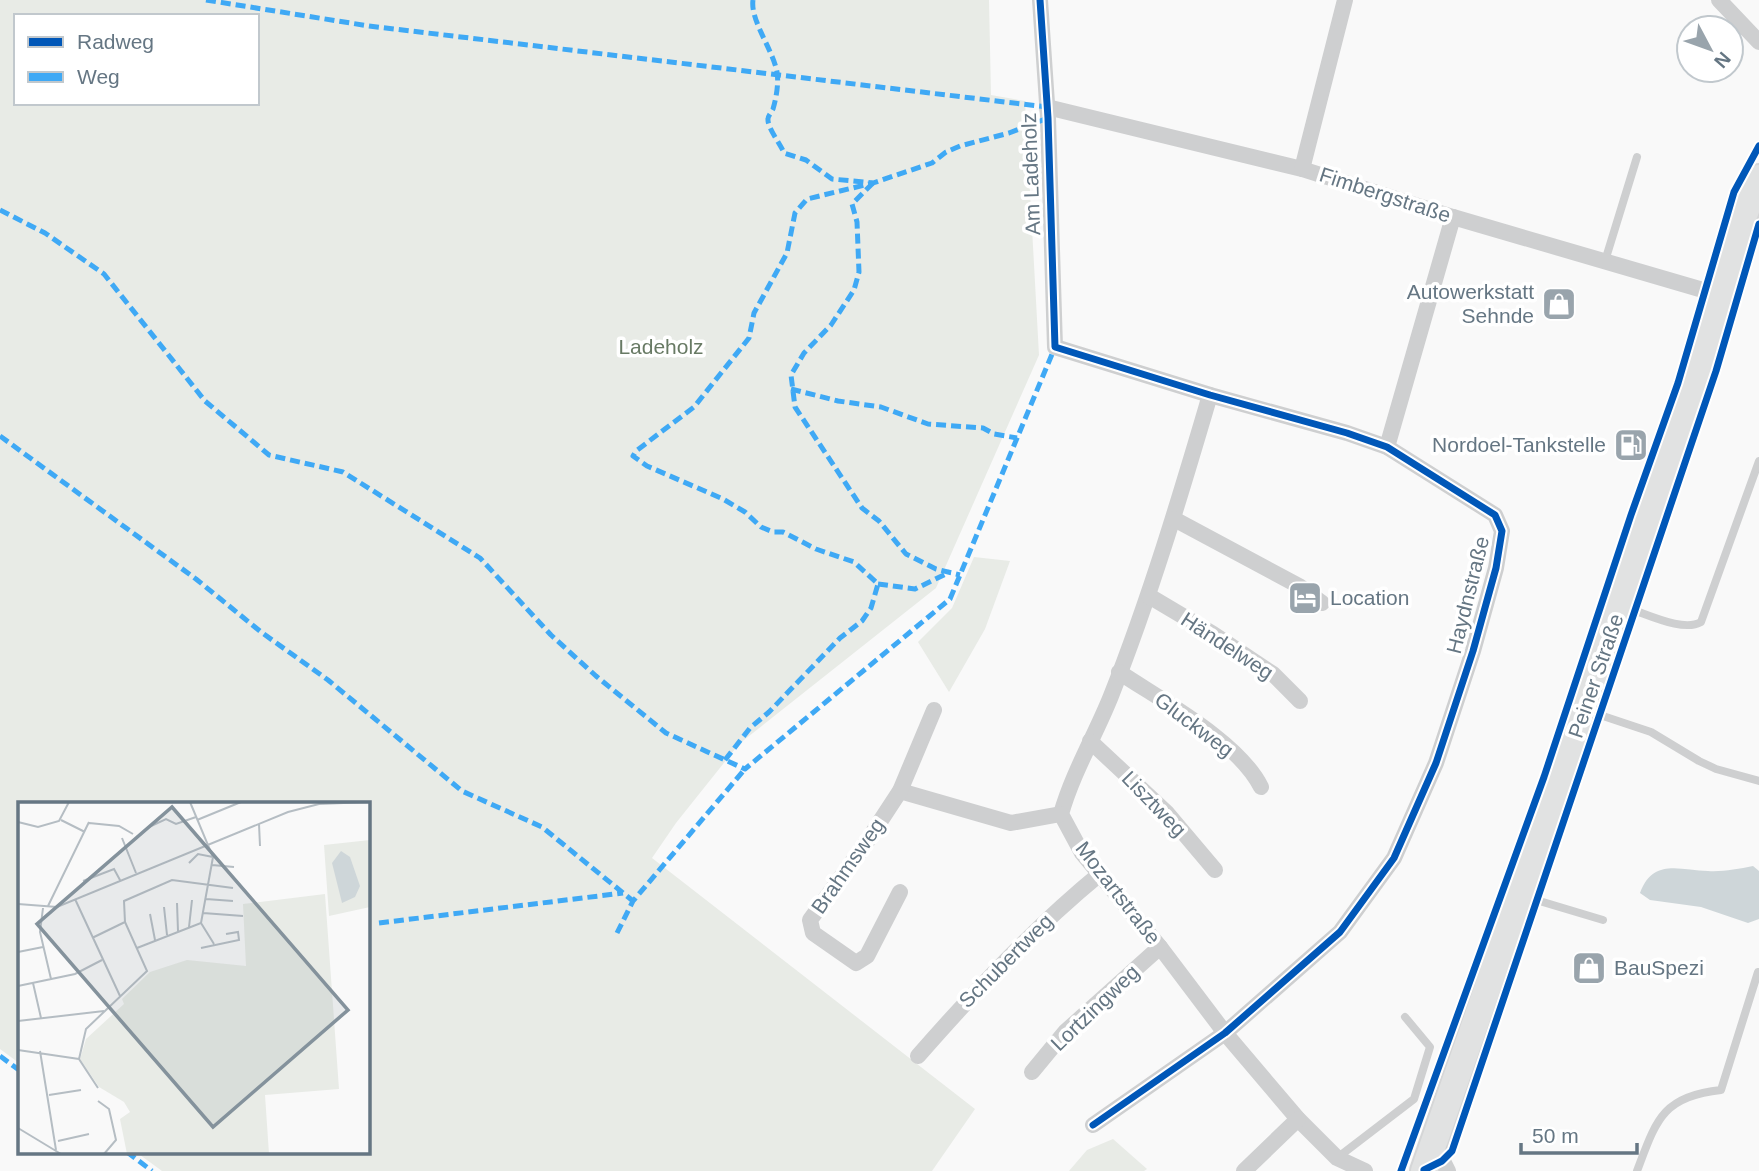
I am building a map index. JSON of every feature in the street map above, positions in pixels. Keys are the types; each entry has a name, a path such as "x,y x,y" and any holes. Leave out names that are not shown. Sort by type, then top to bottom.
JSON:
{"main road":[{"name":"Peiner Straße","path":"1424,1171 1620,606 1695,380 1744,215 1759,178"}],"street":[{"name":"Am Ladeholz","path":"1040,0 1055,347"},
{"path":"1302,169 1345,0"},
{"path":"1718,0 1759,42"},
{"name":"Fimbergstraße","path":"1046,107 1302,169 1453,218 1720,295"},
{"path":"1387,447 1453,218"},
{"name":"Haydnstraße","path":"1055,347 1387,447 1496,515 1502,531 1496,568 1476,639 1436,763 1394,858 1340,933 1225,1032 1093,1125"},
{"path":"900,791 1011,823 1061,814 1070,785 1111,696 1149,596 1210,395"},
{"path":"1174,519 1299,586 1322,603"},
{"name":"Händelweg","path":"1149,596 1273,674 1300,701"},
{"name":"Gluckweg","path":"1119,672 1208,731 1253,771 1261,787"},
{"name":"Brahmsweg","path":"900,892 867,956 856,963 813,933 810,920 900,791 934,710"},
{"name":"Lisztweg","path":"1090,741 1166,812 1215,870"},
{"name":"Mozartstraße","path":"1061,814 1082,853 1101,873 1225,1032 1298,1119 1337,1158 1365,1171"},
{"name":"Schubertweg","path":"918,1056 972,994 1063,904 1101,873"},
{"name":"Lortzingweg","path":"1032,1072 1065,1032 1160,947"},
{"path":"1244,1171 1298,1119"},
{"path":"1437,1133 1441,1157 1448,1171"}],"lane":[{"path":"1605,262 1637,157"},
{"path":"1620,606 1681,625 1692,626 1700,622 1759,461"},
{"path":"1584,710 1651,732 1708,765 1759,781"},
{"path":"1520,895 1603,920"},
{"path":"1637,1171 1655,1122 1681,1098 1705,1091 1721,1090 1758,972"},
{"path":"1337,1158 1414,1099 1430,1047 1405,1017"}],"green space":[{"name":"Ladeholz","path":"0,0 989,0 991,95 1025,101 1039,355 936,588 739,744 676,823 652,858 975,1109 932,1171 162,1171 139,1154 369,1154 369,802 18,802 18,1062 0,1049"},
{"path":"974,557 1010,561 985,629 949,692 918,642 952,608"},
{"path":"1113,1139 1147,1169 1069,1171 1087,1150"}],"shaded area":[{"path":"1753,866 1759,871 1759,919 1748,923 1701,907 1650,900 1640,893 1652,875 1668,868 1719,871"}],"marked path":[{"path":"206,0 369,26 1047,107"},
{"path":"753,0 755,17 777,72 776,96 768,118 770,127 784,153 806,160 832,179 873,183 932,163 946,152 960,146 1009,133 1048,118"},
{"path":"873,183 852,204 857,222 859,272 854,290 831,325 804,353 791,375 795,407 862,508 879,521 906,554 936,569 960,575"},
{"path":"725,760 750,728 769,712 840,638 862,621 871,608 878,584 854,562 816,549 783,532 773,532 761,527 745,512 723,499 647,466 633,456 694,407 749,338 754,313 787,253 795,213 807,199 873,183"},
{"path":"0,210 45,233 104,274 205,401 269,455 343,472 480,558 551,635 666,733 745,769 950,599 1055,347"},
{"path":"791,389 838,401 881,407 928,424 983,428 994,434 1017,438"},
{"path":"0,436 196,579 261,632 328,680 462,791 542,827 633,901"},
{"path":"878,584 915,589 950,572"},
{"path":"617,933 633,901 745,769"},
{"path":"379,923 623,893"},
{"path":"0,1056 18,1069"},
{"path":"130,1154 152,1171"}],"cycle path":[{"path":"1040,0 1048,118 1055,347 1387,447 1495,515 1502,531 1496,568 1473,651 1436,763 1394,858 1340,932 1225,1033 1093,1125"},
{"path":"1401,1171 1544,777 1678,383 1734,192 1759,146"},
{"path":"1424,1170 1442,1161 1452,1151 1716,371 1759,224"}],"place":[{"name":"Autowerkstatt Sehnde","path":"1559,304"},
{"name":"Nordoel-Tankstelle","path":"1631,445"},
{"name":"Location","path":"1305,598"},
{"name":"BauSpezi","path":"1589,968"}]}
